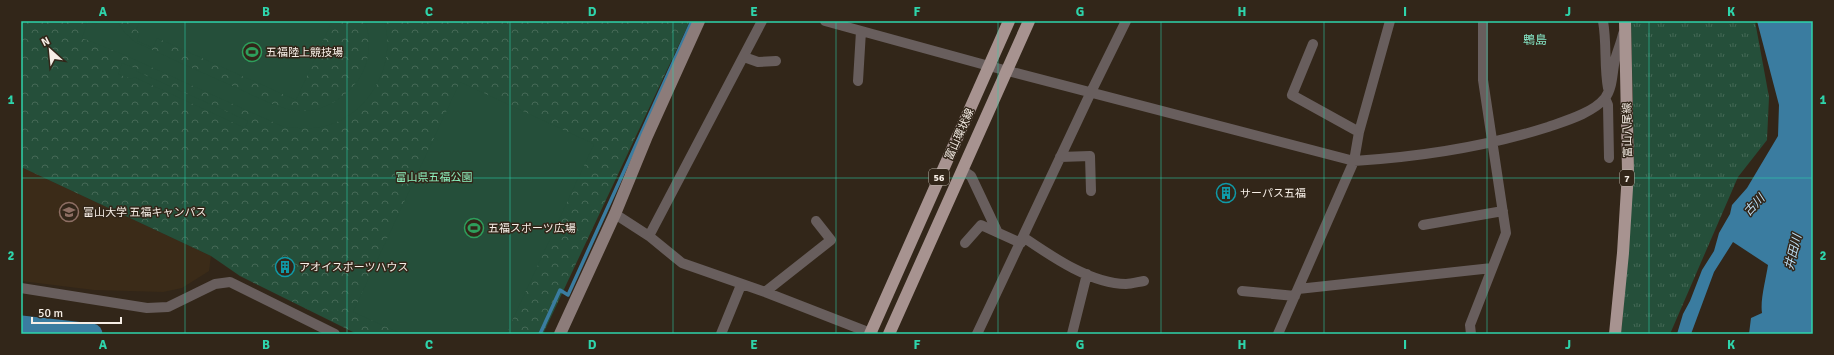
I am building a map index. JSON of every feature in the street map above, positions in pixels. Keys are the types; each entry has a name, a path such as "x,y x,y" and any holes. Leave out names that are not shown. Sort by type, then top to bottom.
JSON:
{"main road":[{"name":"富山環状線","path":"871,334 1009,21"},
{"name":"富山環状線","path":"889,334 1028,21"},
{"name":"富山八尾線","path":"1616,328 1624,253 1628,172 1625,24"}],"street":[{"path":"560,334 615,214 646,136 699,21"},
{"path":"649,236 762,21"},
{"path":"825,21 989,66 1354,161 1391,159 1492,143 1564,122 1588,111 1607,94 1625,24"},
{"path":"977,334 1126,21"},
{"path":"1278,334 1354,161 1359,132 1390,21"},
{"path":"1471,334 1470,325 1506,233 1483,80 1483,21"},
{"path":"1603,21 1606,39 1605,74 1608,105 1609,158"},
{"path":"858,81 861,32"},
{"path":"1313,44 1292,95 1359,132"},
{"path":"744,57 758,62 776,61"},
{"path":"1060,157 1090,156 1091,191"},
{"path":"962,170 971,176 997,231"},
{"path":"1423,225 1503,212"},
{"path":"615,214 649,236 682,263 765,292 871,334"},
{"path":"765,292 831,240 816,221"},
{"path":"965,243 981,225 1022,240 1087,274 1107,281 1125,284 1144,281"},
{"path":"1242,291 1297,292 1492,268"},
{"path":"1072,334 1087,274"},
{"path":"21,288 147,308 168,307 215,284 230,282 335,334"},
{"path":"721,334 741,284"},
{"path":"1610,334 1616,328"}],"shaded area":[{"name":"富山大学 五福キャンパス","path":"21,167 211,256 209,271 182,288 163,292 94,290 21,281"}],"green space":[{"name":"富山県五福公園","path":"21,21 690,21 543,334 357,334 240,276 211,256 21,167"},
{"path":"88,21 97,25 95,21 117,21 125,33 135,42 268,102 284,108 300,111 308,111 330,104 344,95 355,84 367,62 369,45 365,21 384,21 387,37 387,53 377,84 357,109 344,118 323,127 284,127 122,54 82,38"},
{"name":"五福陸上競技場","path":"140,21 332,21 296,100 157,38 153,48 137,41 140,32 136,30"},
{"path":"1631,21 1755,21 1769,97 1767,140 1738,177 1670,334 1620,334 1622,325 1634,153"},
{"path":"122,63 137,69 136,71 248,121 245,128 134,77 132,79 118,74"},
{"name":"五福スポーツ広場","path":"460,82 594,144 506,334 402,334 353,312"}],"water":[{"name":"井田川","path":"1757,21 1813,21 1813,334 1749,334 1751,318 1762,313 1762,296 1768,265 1733,242 1714,272 1691,334 1677,334 1683,314 1690,301 1702,270 1714,251 1719,233 1730,214 1732,205 1747,188 1778,136 1779,105"}],"waterway":[{"path":"540,334 560,290 568,295 692,21"},
{"name":"古川","path":"21,326 92,334"}],"place":[{"name":"五福陸上競技場","path":"252,52"},
{"name":"サーパス五福","path":"1226,193"},
{"name":"富山大学 五福キャンパス","path":"69,212"},
{"name":"五福スポーツ広場","path":"474,228"},
{"name":"アオイスポーツハウス","path":"285,267"}],"district":[{"name":"鵯島","path":"1535,40"}]}
